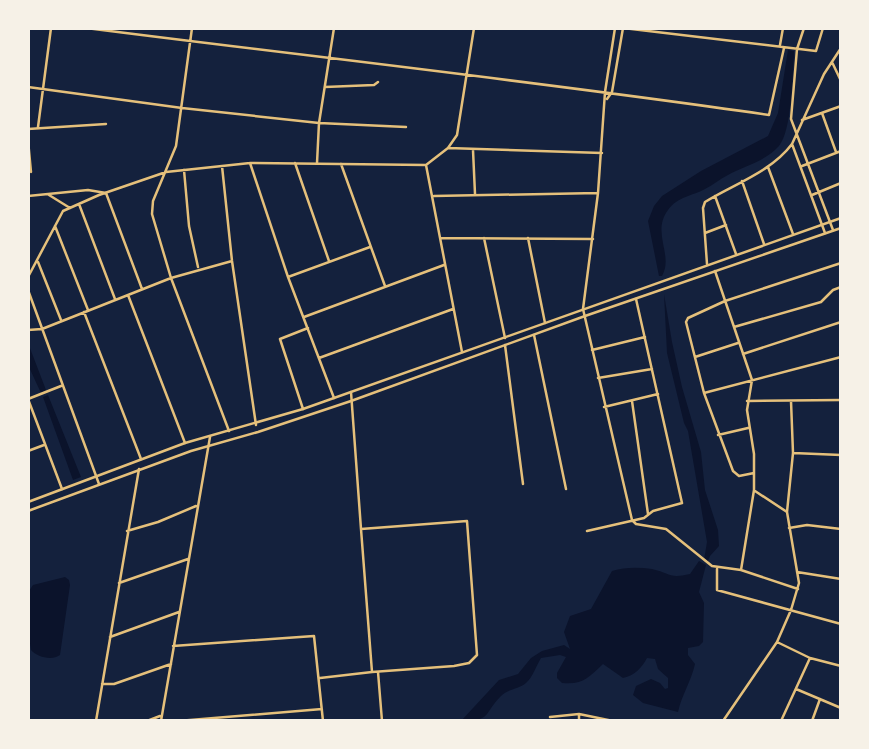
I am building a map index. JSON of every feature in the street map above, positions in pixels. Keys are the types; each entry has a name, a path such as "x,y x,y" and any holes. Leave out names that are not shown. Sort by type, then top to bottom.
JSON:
{"street":[{"path":"38,127 51,28"},
{"path":"86,28 612,92 769,115 783,28"},
{"path":"192,28 176,146 153,201 152,214 171,278 229,431"},
{"path":"317,163 319,123 334,28"},
{"path":"28,277 63,211 166,172 250,163 426,166 448,148 457,135 474,28"},
{"path":"615,28 605,92 607,99 598,193 583,309 632,520 636,524 666,529 706,562 718,568 741,570 798,589"},
{"path":"607,99 612,92 623,28 816,51 823,28"},
{"path":"803,28 797,49 792,126 833,230"},
{"path":"707,264 704,204 768,167 792,144 841,48"},
{"path":"832,62 841,81"},
{"path":"325,87 374,85 378,82"},
{"path":"28,87 319,123 406,127"},
{"path":"802,120 841,106"},
{"path":"801,166 839,152 822,113"},
{"path":"28,129 106,124"},
{"path":"28,140 31,172"},
{"path":"792,144 825,233"},
{"path":"448,148 602,153"},
{"path":"473,150 475,194"},
{"path":"250,163 288,277 334,398"},
{"path":"295,163 330,261"},
{"path":"341,164 385,287"},
{"path":"222,166 232,261 256,425"},
{"path":"426,166 462,352"},
{"path":"768,167 793,234"},
{"path":"184,170 186,202 198,269"},
{"path":"742,181 764,244"},
{"path":"812,195 841,183"},
{"path":"28,196 88,190 106,193"},
{"path":"106,193 142,289"},
{"path":"432,196 598,193"},
{"path":"47,194 70,208"},
{"path":"715,196 736,254"},
{"path":"79,204 115,300"},
{"path":"28,502 186,443 256,425 303,409 841,218"},
{"path":"705,233 726,225"},
{"path":"55,226 141,460"},
{"path":"28,511 139,469 351,401 584,316 841,228"},
{"path":"440,238 593,239"},
{"path":"484,238 505,338"},
{"path":"528,238 545,323"},
{"path":"288,277 370,247"},
{"path":"38,261 61,321"},
{"path":"28,330 42,329 171,278 232,261"},
{"path":"754,473 739,475 733,471 704,393 686,321 688,317 725,301 841,263"},
{"path":"304,317 444,265"},
{"path":"715,271 752,380 747,401 748,428 754,454 754,490 741,570"},
{"path":"733,328 821,302 833,290 841,287"},
{"path":"28,290 99,484"},
{"path":"128,295 186,443"},
{"path":"587,531 644,518 648,514 682,504 636,299"},
{"path":"319,358 453,309"},
{"path":"743,354 841,322"},
{"path":"303,409 280,339 308,328"},
{"path":"534,335 566,489"},
{"path":"592,350 645,337"},
{"path":"695,357 738,343"},
{"path":"505,345 523,484"},
{"path":"704,393 841,357"},
{"path":"432,363 434,370"},
{"path":"419,368 421,375"},
{"path":"598,379 652,369"},
{"path":"62,386 28,399 62,489"},
{"path":"351,392 372,672"},
{"path":"604,407 658,394"},
{"path":"747,401 841,400"},
{"path":"632,401 648,514"},
{"path":"723,721 777,642 798,589 787,512 793,453 790,401"},
{"path":"718,435 748,428"},
{"path":"161,721 209,437"},
{"path":"28,451 44,445"},
{"path":"793,453 841,455"},
{"path":"96,721 139,469"},
{"path":"754,490 787,512"},
{"path":"127,531 158,522 197,505"},
{"path":"320,678 454,666 476,659 467,521 361,529"},
{"path":"789,528 807,525 841,529"},
{"path":"119,583 188,559"},
{"path":"718,568 717,590 841,624"},
{"path":"797,572 841,579"},
{"path":"110,637 181,612"},
{"path":"173,646 312,635 316,638 323,721"},
{"path":"777,642 810,658 841,666"},
{"path":"781,721 810,658"},
{"path":"102,684 114,684 171,664"},
{"path":"378,672 382,721"},
{"path":"795,688 841,708"},
{"path":"812,721 820,699"},
{"path":"178,721 322,709"},
{"path":"579,714 579,721"},
{"path":"550,717 579,714 613,721"},
{"path":"147,721 162,716"}],"water":[{"path":"788,50 794,51 791,103 787,128 779,146 761,159 705,189 680,199 668,210 662,227 665,268 662,276 659,276 648,221 654,206 662,196 701,171 768,136 778,113"},
{"path":"664,294 682,387 701,452 705,490 718,530 719,546 707,563 704,560 707,542 688,431 667,353"},
{"path":"28,343 46,390 41,393 28,365"},
{"path":"48,395 81,477 73,480 43,397"},
{"path":"699,561 706,565 699,592 704,603 703,642 699,646 688,648 688,655 695,664 678,712 643,703 633,695 636,686 651,679 665,689 668,688 668,678 658,669 655,659 647,658 637,671 623,678 603,664 585,680 562,683 557,678 557,673 566,657 560,655 541,658 528,681 504,694 483,718 461,721 499,680 518,674 531,658 542,651 564,645 570,649 564,632 570,616 591,609 612,571 642,568 673,576 683,575 690,574"},
{"path":"65,577 70,585 60,655 53,658 37,655 31,650 29,635 29,591 33,585"}]}
